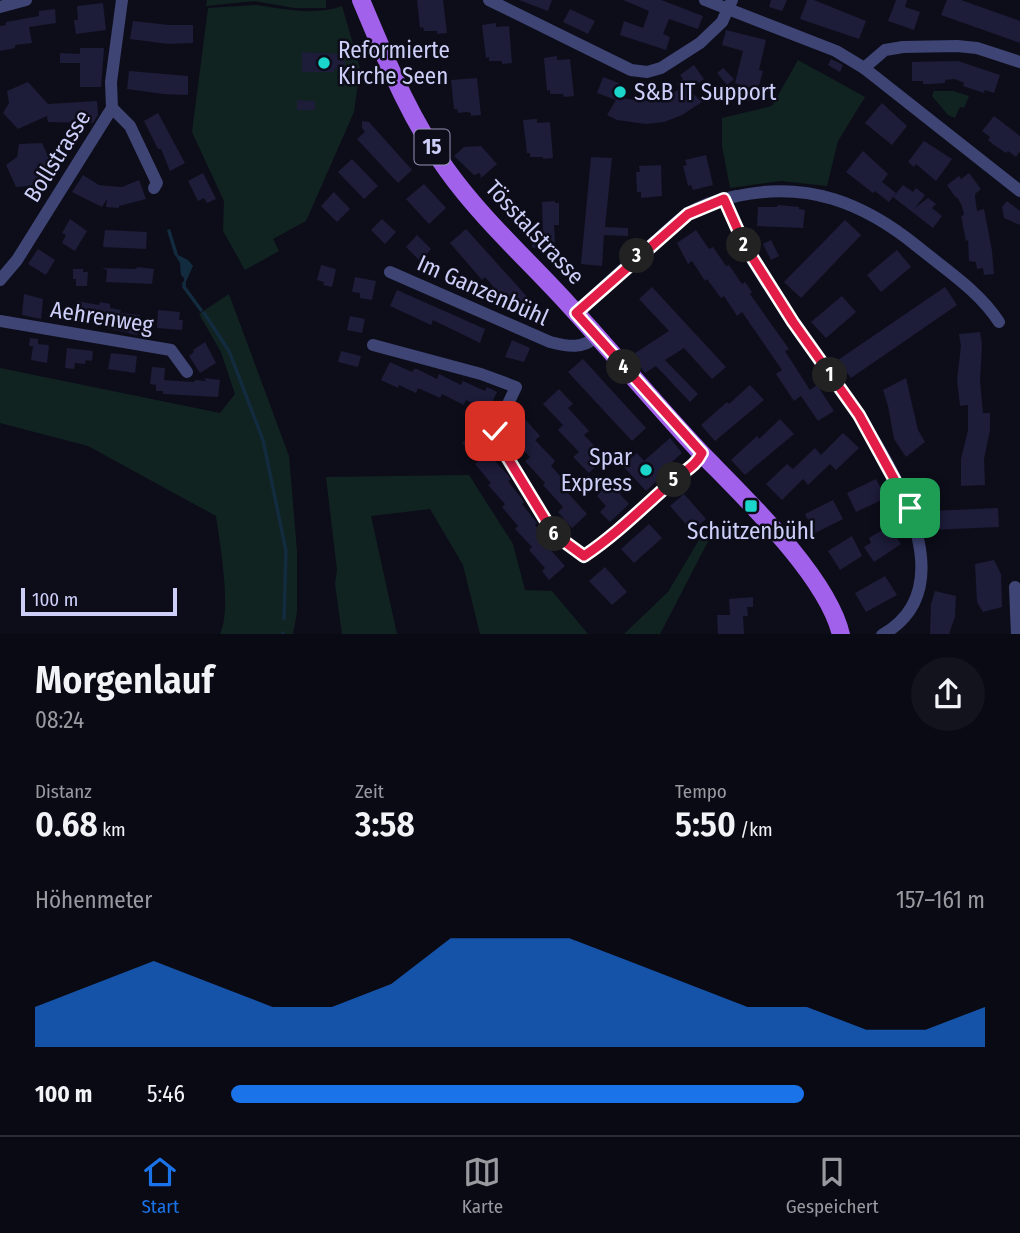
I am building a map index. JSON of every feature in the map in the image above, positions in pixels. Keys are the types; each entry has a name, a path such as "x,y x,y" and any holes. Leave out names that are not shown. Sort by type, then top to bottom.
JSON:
{"main road":[{"name":"Tösstalstrasse","path":"361,0 407,105 448,172 763,518 804,567 831,608 841,634"}],"street":[{"path":"0,6 26,0"},
{"name":"Bollstrasse","path":"0,280 17,260 112,108 111,82 122,0"},
{"path":"489,0 631,70 648,72 661,68 709,36 722,22 730,4"},
{"path":"705,0 730,4 836,51 864,68 1020,191"},
{"path":"864,68 885,50 904,47 977,48 1020,62"},
{"path":"112,108 130,126 157,183 154,188"},
{"path":"576,313 688,214 724,199 763,190 825,195 852,204 903,234 972,290 990,308 999,322"},
{"path":"724,199 751,256 793,322 859,415 908,503 920,552 920,580 914,603 902,630"},
{"path":"0,260 17,260"},
{"name":"Im Ganzenbühl","path":"390,272 550,342 569,347 586,345 598,336"},
{"name":"Aehrenweg","path":"0,321 171,350 187,372"},
{"path":"373,345 481,374 516,387 495,431 498,442 554,534 584,556 607,541 698,461 702,453"},
{"path":"1015,587 1017,634"}],"green space":[{"path":"207,0 326,0 326,8 294,8 254,1 206,6"},
{"path":"257,5 311,11 342,6 360,68 354,112 306,221 273,239 279,251 245,270 223,231 224,201 192,132 208,8"},
{"path":"798,60 865,97 838,141 827,186 781,181 730,188 722,146 722,118 772,106"},
{"path":"934,91 953,91 969,96 964,108 960,107 955,118 948,115 932,96"},
{"path":"229,294 289,456 297,551 297,612 293,634 220,634 225,593 216,516 88,446 0,423 0,368 220,413 235,394 221,352 199,314"},
{"path":"469,475 513,544 525,590 552,591 588,634 480,634 463,565 430,509 371,516 397,634 342,634 326,477"},
{"path":"715,528 660,634 624,634 668,592 699,540"}],"water":[{"path":"174,253 188,260 193,266 184,286 180,263"}],"building":[{"path":"417,0 443,0 447,33 437,34 437,31 424,31 423,27 420,28"},
{"path":"519,0 552,0 548,11"},
{"path":"623,0 661,0 703,16 698,29 669,19 663,34 670,37 666,50 620,35 624,21 643,28 649,11"},
{"path":"771,0 787,0 782,11 769,7"},
{"path":"807,0 814,0 866,21 859,39 800,19"},
{"path":"896,0 907,0 905,7 920,12 914,30 888,21"},
{"path":"947,0 961,0 1020,21 1020,43 941,15"},
{"path":"103,3 106,30 76,34 74,20 78,20 77,6"},
{"path":"55,9 56,23 29,27 32,43 15,45 15,48 0,51 0,26 6,25 6,22 39,16 39,11"},
{"path":"570,9 595,21 588,34 563,22"},
{"path":"133,21 193,25 193,43 168,44 130,39"},
{"path":"496,23 496,27 509,26 512,63 502,64 502,61 489,61 489,57 486,58 482,25"},
{"path":"726,30 766,40 759,70 763,71 751,101 740,98 743,86 735,83 743,51 722,45"},
{"path":"80,48 104,48 101,87 80,87 80,63 60,63 60,53 80,54"},
{"name":"Reformierte Kirche Seen","path":"302,52 338,54 345,61 345,65 342,69 334,69 334,72 302,72"},
{"path":"557,56 557,60 570,59 574,96 564,97 563,94 550,94 550,90 547,91 544,58"},
{"path":"831,59 843,65 840,72 828,65"},
{"path":"958,61 1000,75 994,93 985,90 984,93 963,86 964,83 955,79 931,84 912,81 912,62"},
{"path":"694,65 704,79 689,90 702,102 682,115 664,122 646,124 617,120 607,115 616,100 597,93 603,77 619,83 617,88 624,91 621,98 644,101 666,97 681,88 677,83 683,79 680,75"},
{"path":"723,68 734,79 727,85 717,73"},
{"path":"129,71 188,76 188,95 127,89"},
{"path":"477,78 481,115 458,113 457,109 454,109 451,80"},
{"path":"28,82 48,104 97,101 98,115 93,123 48,122 47,116 18,129 3,113 9,103 7,91"},
{"path":"297,100 315,101 315,110 297,110"},
{"path":"882,103 907,126 892,145 865,123"},
{"path":"158,113 185,163 170,171 161,149 158,149 144,121"},
{"path":"994,116 1020,136 1020,151 1016,157 994,145 988,140 990,137 982,131"},
{"path":"537,119 537,123 550,122 553,158 530,157 530,153 527,153 523,120"},
{"path":"362,121 369,122 412,170 398,183 357,139 365,132"},
{"path":"924,141 952,159 936,181 916,164 914,167 908,162"},
{"path":"42,143 53,167 42,172 40,185 16,187 6,165 17,157 19,144"},
{"path":"481,146 497,164 481,178 480,173 474,175 454,156 464,147"},
{"path":"863,151 888,174 882,182 896,193 889,202 846,172"},
{"path":"706,155 713,185 693,190 691,185 688,186 683,166 687,165 685,160"},
{"path":"591,157 612,158 605,227 628,228 628,236 604,235 602,266 581,264"},
{"path":"352,159 378,186 364,199 338,172"},
{"path":"661,165 662,196 641,198 641,192 637,192 636,172 640,172 639,166"},
{"path":"203,173 216,199 207,203 204,198 198,201 188,181"},
{"path":"969,173 981,189 975,194 977,211 984,209 994,274 984,275 983,268 977,269 976,262 969,261 968,240 966,241 961,216 964,215 962,206 947,185 959,176 961,179"},
{"path":"83,175 99,185 110,186 122,187 139,180 146,199 119,208 106,207 107,199 102,207 72,192"},
{"path":"424,184 446,208 429,224 406,199"},
{"path":"903,185 913,192 916,188 925,195 915,208 928,198 936,204 932,208 942,216 933,228 893,197"},
{"path":"334,192 350,209 337,222 321,206"},
{"path":"1007,201 1020,211 1020,225 1004,218 1002,207"},
{"path":"542,202 559,203 559,225 554,225 555,242 549,247 532,248 532,232 543,232"},
{"path":"778,205 805,210 803,228 757,226 758,207"},
{"path":"70,219 87,231 75,251 62,243 66,235 62,233"},
{"path":"382,219 396,232 385,244 371,230"},
{"path":"845,220 861,235 801,298 784,282"},
{"path":"466,229 530,300 515,312 485,277 482,280 450,243"},
{"path":"105,230 147,232 146,249 103,247"},
{"path":"696,230 709,249 713,247 742,284 745,282 752,292 750,294 789,349 785,351 810,390 817,385 834,411 818,421 801,396 794,401 776,374 782,370 742,312 737,316 724,296 721,298 707,279 705,281 692,261 688,264 677,243"},
{"path":"417,235 431,249 420,261 406,247"},
{"path":"771,240 779,256 771,260 763,244"},
{"path":"38,249 55,260 46,275 28,264"},
{"path":"897,250 911,267 881,292 867,275"},
{"path":"321,265 336,269 332,287 317,280"},
{"path":"102,268 136,269 154,269 152,284 106,282 107,270"},
{"path":"73,269 88,272 87,286 76,286"},
{"path":"355,277 376,281 372,300 360,298 360,293 352,292"},
{"path":"652,287 726,367 712,379 684,348 665,360 698,394 690,402 656,366 645,373 632,355 669,331 639,299"},
{"path":"945,287 957,305 851,378 838,360"},
{"path":"397,290 485,329 480,343 433,320 431,325 390,306"},
{"path":"24,294 43,299 41,319 22,315"},
{"path":"842,296 856,312 826,338 811,322"},
{"path":"77,301 110,304 110,308 121,310 120,313 140,315 137,335 107,328 108,322 86,319 85,324 65,321 67,307 76,308"},
{"path":"158,310 180,312 182,330 157,328"},
{"path":"350,316 365,319 362,333 347,330"},
{"path":"980,332 983,413 990,413 990,430 984,459 985,485 961,486 961,459 968,430 968,405 960,406 957,380 961,346 959,334"},
{"path":"30,338 38,339 38,344 49,345 47,363 31,360 33,346 29,346"},
{"path":"512,340 530,348 524,362 505,357"},
{"path":"205,342 216,363 200,373 189,356"},
{"path":"67,348 93,351 92,361 86,360 85,364 75,363 74,369 65,368"},
{"path":"341,351 361,356 358,367 338,362"},
{"path":"111,353 137,356 135,373 108,369"},
{"path":"583,359 646,428 632,441 568,372"},
{"path":"390,362 412,372 417,369 437,379 439,374 461,385 463,381 485,391 487,387 497,392 488,411 466,400 464,405 442,394 440,398 418,388 416,393 399,385 398,388 381,380"},
{"path":"152,367 165,368 164,380 220,380 218,397 163,394 163,391 156,391 156,385 150,384"},
{"path":"906,378 918,430 925,442 906,457 894,439 883,390"},
{"path":"750,385 764,400 715,441 701,425"},
{"path":"559,389 573,404 568,408 589,431 584,435 605,457 589,473 573,457 579,452 558,430 563,425 543,404"},
{"path":"525,419 540,436 535,440 555,461 551,466 571,488 567,492 587,514 572,528 558,512 563,507 525,461 530,457 508,434"},
{"path":"780,419 794,434 745,475 731,460"},
{"path":"478,428 484,435 481,438 498,458 495,461 511,479 508,481 537,523 535,525 552,543 548,547 565,566 549,580 542,571 545,568 529,550 532,547 515,529 518,526 502,507 505,504 488,485 491,483 475,464 479,461 462,443"},
{"path":"843,433 859,448 836,470 830,464 808,485 803,479 782,500 766,484 787,464 793,469 815,448 821,455"},
{"path":"670,438 682,453 657,475 660,478 646,491 622,465 637,453 644,461"},
{"path":"613,478 619,484 616,487 620,494 629,504 610,522 600,512 606,506 597,496"},
{"path":"876,479 886,498 856,512 847,493"},
{"path":"684,494 706,519 692,531 670,506"},
{"path":"833,500 843,519 815,533 805,514"},
{"path":"998,508 999,527 930,530 929,511"},
{"path":"649,524 662,538 634,563 621,549"},
{"path":"889,526 901,544 874,562 864,547 871,543 869,538"},
{"path":"852,536 862,556 840,570 828,551"},
{"path":"994,560 1001,574 1002,607 983,612 977,602 975,564"},
{"path":"605,567 627,592 612,605 589,581"},
{"path":"885,576 897,595 866,612 855,593"},
{"path":"935,591 956,596 955,617 949,634 930,634 931,604"},
{"path":"753,597 753,607 747,607 748,616 743,616 744,634 718,634 717,615 730,615 729,599"}],"waterway":[{"path":"169,231 176,254"},
{"path":"184,283 184,287 201,310"},
{"path":"204,313 229,351 263,440 286,551 284,619"}],"place":[{"name":"Reformierte Kirche Seen","path":"324,63"},
{"name":"S&B IT Support","path":"620,92"},
{"name":"Spar Express","path":"646,470"},
{"name":"Schützenbühl","path":"751,506"}],"route":[{"path":"495,431 498,442 554,534 584,556 607,541 698,461 702,453 576,313 688,214 724,199 745,246 769,287 859,415 910,508"}]}
